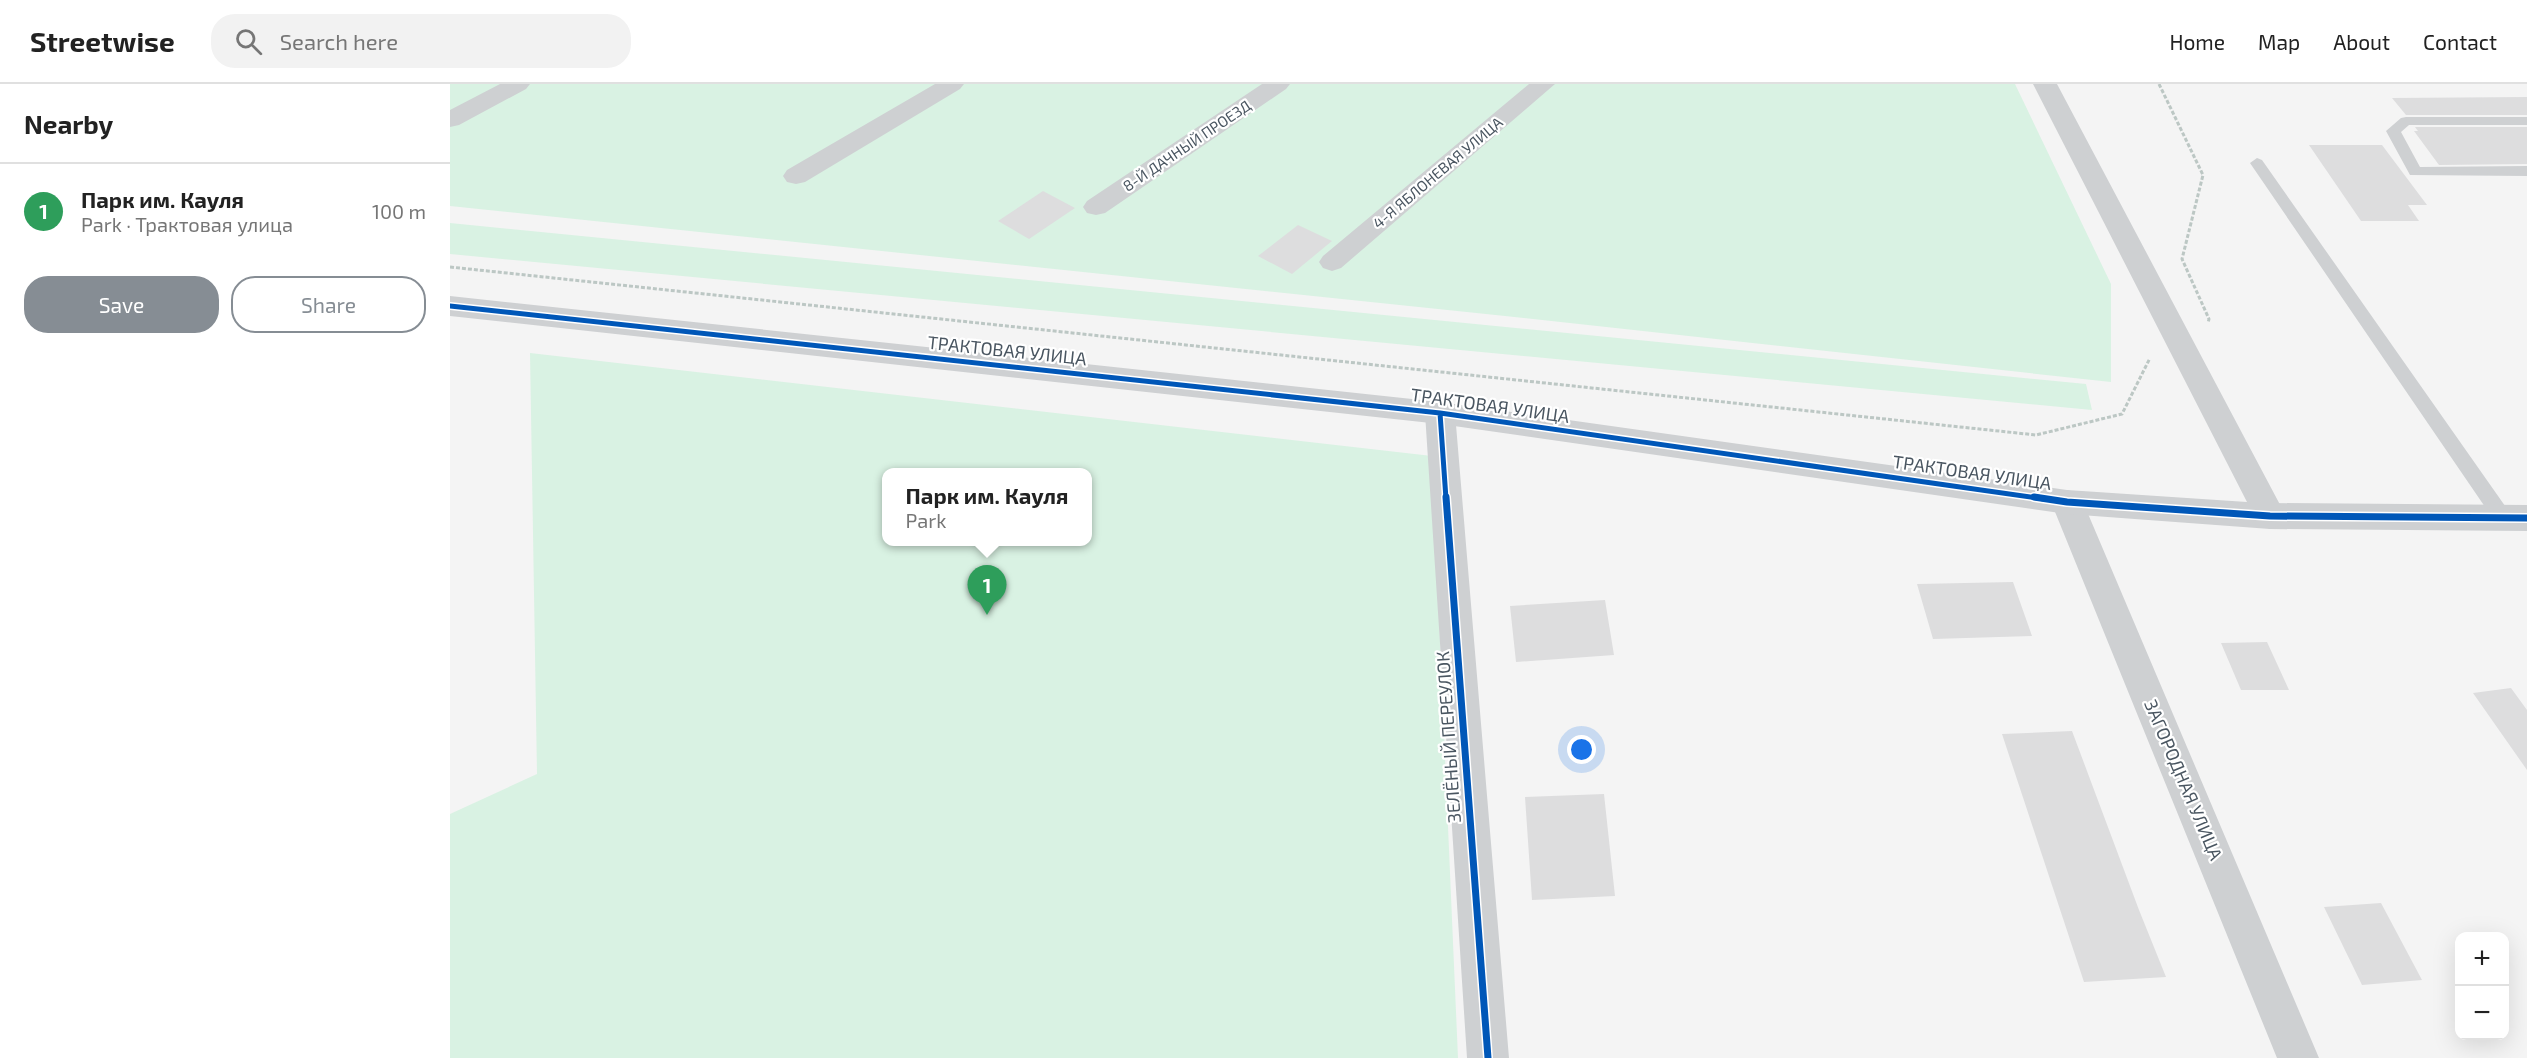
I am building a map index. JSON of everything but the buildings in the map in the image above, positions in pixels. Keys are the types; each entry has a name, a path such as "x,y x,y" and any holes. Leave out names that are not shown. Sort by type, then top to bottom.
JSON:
{"street":[{"path":"450,120 518,84"},
{"path":"796,176 952,84"},
{"name":"8-Й ДАЧНЫЙ ПРОЕЗД","path":"1096,207 1278,84"},
{"name":"4-Я ЯБЛОНЕВАЯ УЛИЦА","path":"1332,262 1543,84"},
{"path":"2045,84 2182,342 2270,516"},
{"name":"ТРАКТОВАЯ УЛИЦА","path":"450,306 1440,413 2067,502 2270,516 2515,518"},
{"name":"ЗЕЛЁНЫЙ ПЕРЕУЛОК","path":"1440,413 1488,1058"},
{"name":"ЗАГОРОДНАЯ УЛИЦА","path":"2067,502 2298,1058"}],"lane":[{"path":"2527,121 2406,121 2393,131 2415,172 2527,171"},
{"path":"2257,163 2515,518"}],"path":[{"path":"450,267 2036,435 2122,414 2158,342 2202,343 2209,319 2182,259 2203,175 2159,84"}],"green space":[{"path":"450,84 2015,84 2111,284 2111,382 450,206"},
{"path":"450,223 2086,384 2092,410 450,254"},
{"path":"530,353 1432,456 1458,1058 450,1058 450,814 537,774"}],"cycle path":[{"path":"450,306 1440,413 2067,502 2270,516 2527,518"},
{"path":"1440,413 1488,1058"}],"place":[{"name":"Парк им. Кауля","path":"987,615"}]}
